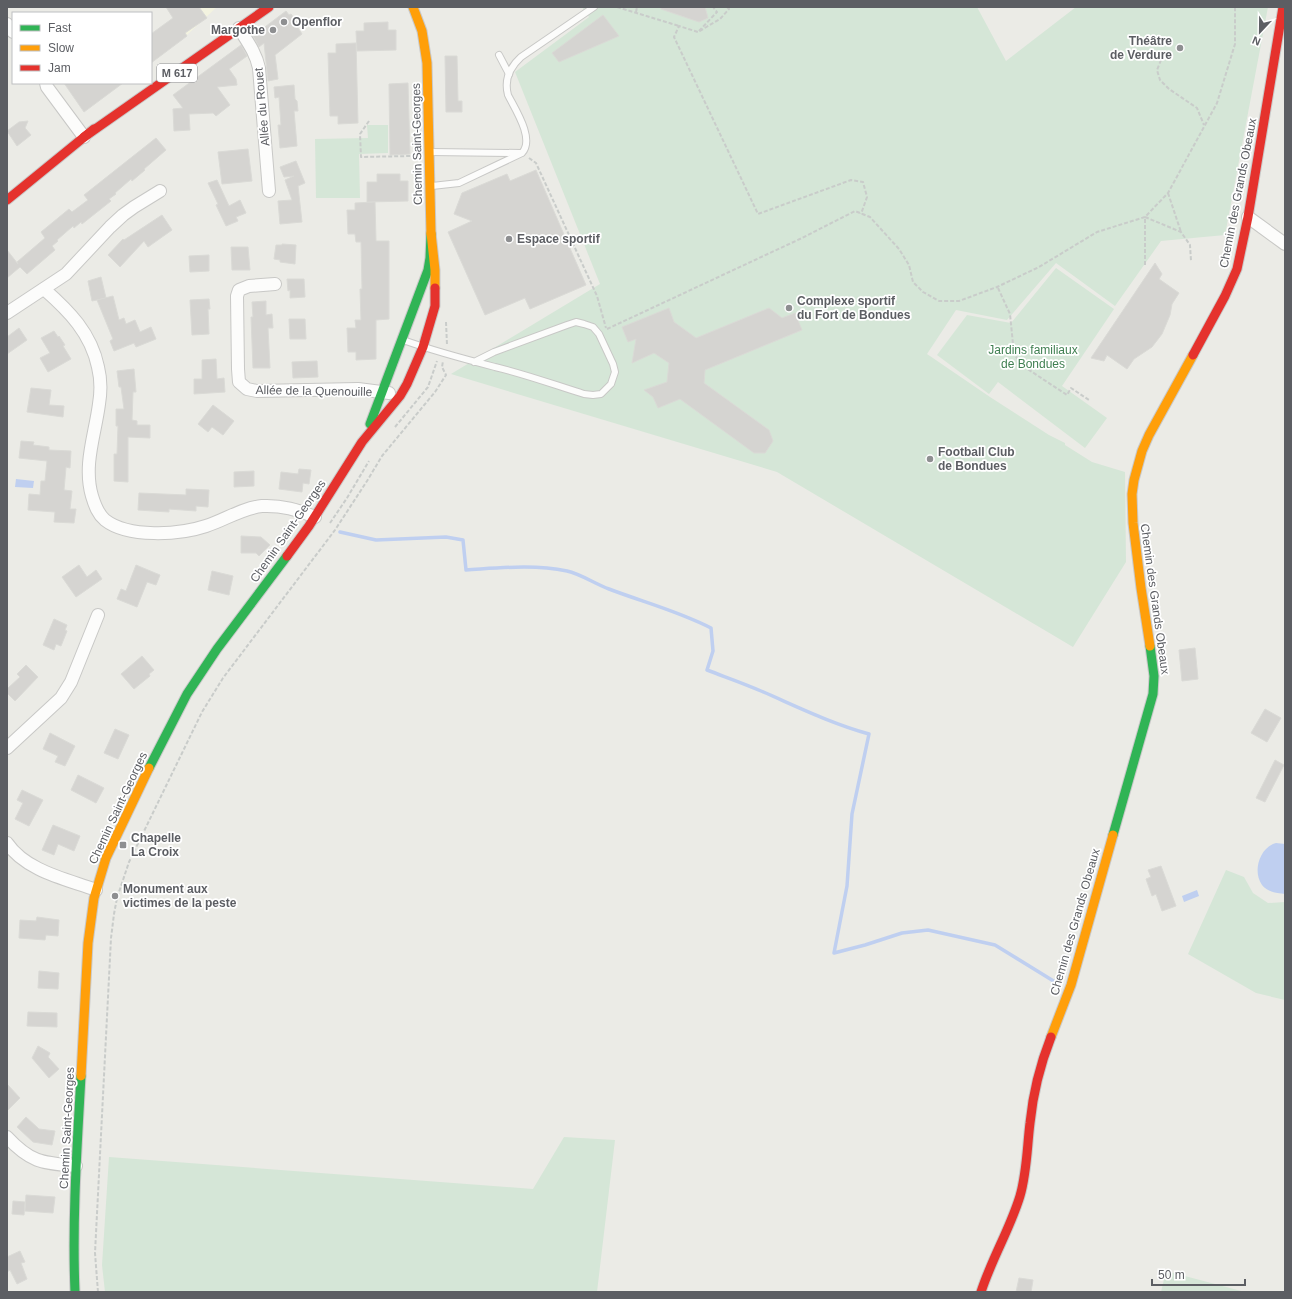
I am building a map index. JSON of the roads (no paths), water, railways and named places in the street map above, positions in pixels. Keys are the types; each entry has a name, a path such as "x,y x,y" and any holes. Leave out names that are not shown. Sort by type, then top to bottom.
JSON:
{"street":[{"name":"M 617","path":"84,137 269,7"},
{"name":"Chemin des Grands Obeaux","path":"981,1292 990,1265 1011,1221 1020,1195 1025,1171 1030,1120 1038,1075 1071,985 1153,694 1154,670 1142,598 1132,508 1132,488 1135,469 1140,452 1230,286 1240,259 1283,7"},
{"name":"Chemin Saint-Georges","path":"362,442 383,392 428,270 431,233 426,55 422,31 408,8"},
{"name":"Allée du Rouet","path":"239,28 254,52 258,63 269,191"},
{"name":"M 617","path":"152,80 198,45"},
{"path":"46,84 84,137"},
{"name":"M 617","path":"7,200 147,84"},
{"path":"7,313 66,274 123,215 160,191"},
{"path":"1248,217 1285,244"},
{"name":"Chemin Saint-Georges","path":"75,1292 74,1264 76,1166 88,944 92,909 106,858 186,694 217,648 316,517 362,442 400,396 410,380 435,306 435,270 431,233"},
{"name":"Allée de la Quenouille","path":"275,284 249,286 239,290 237,296 239,382 247,389 257,391 358,389 400,396"},
{"path":"44,289 67,310 79,324 94,354 98,366 100,402 89,457 88,470 94,504 98,512 105,520 123,529 164,532 194,529 241,511 263,506 288,507 316,517"},
{"path":"7,748 66,692 98,615"},
{"path":"7,843 13,851 27,863 96,890"},
{"path":"7,1137 23,1153 34,1159 46,1163 76,1166"}],"lane":[{"path":"430,186 459,183 522,153 526,147 527,138 506,88 509,74 521,57 594,7"},
{"path":"499,55 509,74"},
{"path":"429,157 522,153"},
{"path":"402,340 445,354 474,362 496,367 593,396 601,394 611,384 615,372 613,364 599,334 592,327 576,322 494,352 474,362"}],"water":[{"path":"16,479 34,481 33,488 15,487"},
{"path":"1276,843 1285,844 1285,894 1272,892 1262,885 1259,879 1259,860 1270,845"},
{"path":"1197,890 1199,896 1184,902 1182,896"}],"waterway":[{"path":"340,532 376,540 446,537 463,540 466,570 529,567 567,571 578,574 609,589 660,607 711,628 713,651 707,670 754,688 827,720 869,734 852,814 847,886 834,953 902,933 928,930 995,945 1060,985"}],"place":[{"name":"Openflor","path":"284,22"},
{"name":"Margothe","path":"273,30"},
{"name":"Théâtre de Verdure","path":"1180,48"},
{"name":"Espace sportif","path":"509,239"},
{"name":"Complexe sportif du Fort de Bondues","path":"789,308"},
{"name":"Football Club de Bondues","path":"930,459"},
{"name":"Chapelle La Croix","path":"123,845"},
{"name":"Monument aux victimes de la peste","path":"115,896"}],"park label":[{"name":"Jardins familiaux de Bondues","path":"1033,357"}]}
